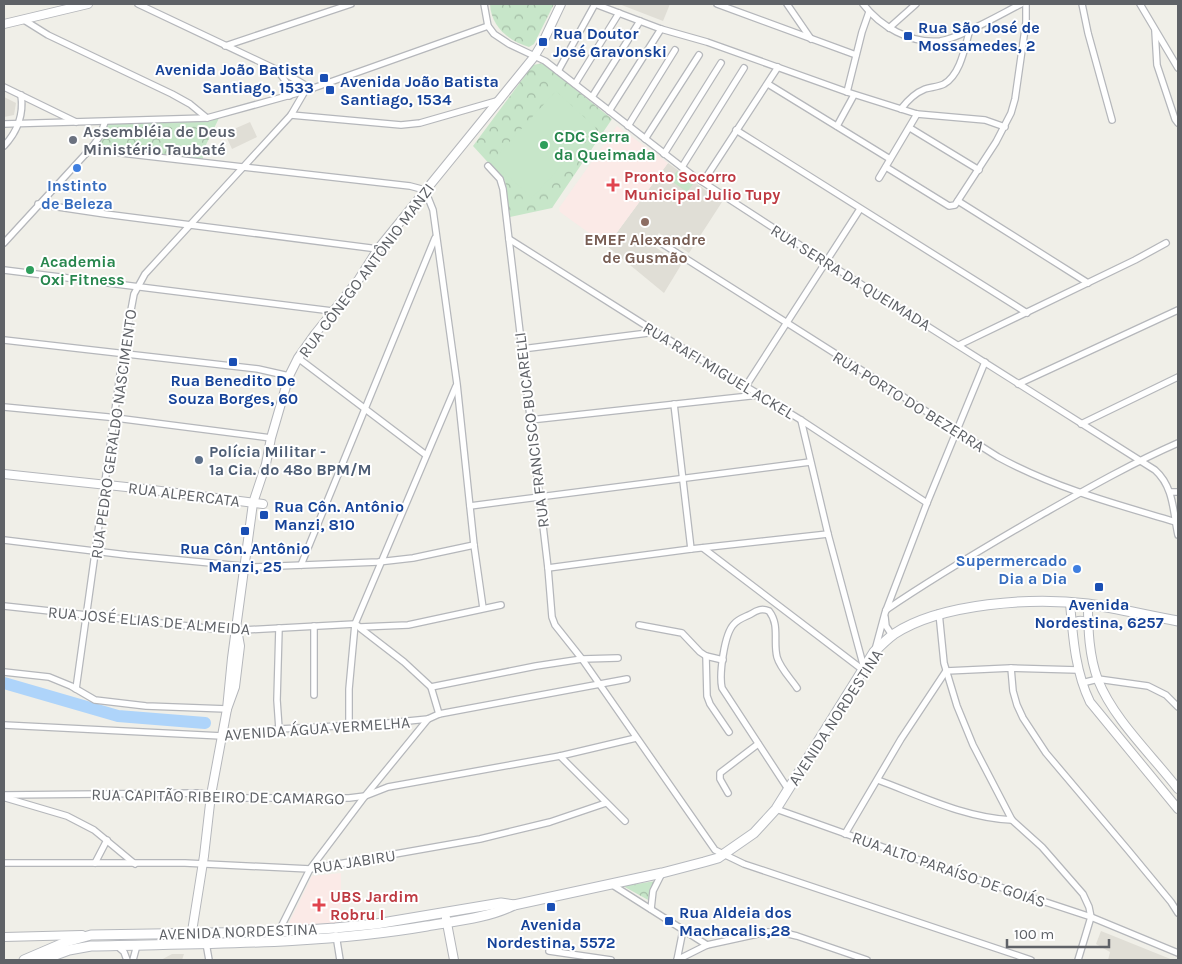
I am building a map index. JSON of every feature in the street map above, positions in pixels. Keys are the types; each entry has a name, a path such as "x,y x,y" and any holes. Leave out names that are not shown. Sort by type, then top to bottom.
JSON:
{"main road":[{"name":"AVENIDA NORDESTINA","path":"24,960 84,947 279,942 336,939 385,933 447,923 502,911 514,905 704,862 722,855 754,833 776,809 874,652 892,635 939,614 976,607 1020,602 1088,604 1178,621"},
{"name":"AVENIDA NORDESTINA","path":"46,956 66,942 91,935 278,932 335,928 501,903 514,905"}],"street":[{"path":"4,24 88,4"},
{"path":"138,4 296,79 312,89"},
{"path":"225,46 351,4"},
{"path":"4,124 207,118 305,92 488,26 484,4"},
{"path":"534,57 560,4"},
{"path":"558,71 595,4 661,29 707,42 847,92 916,114 985,120 1005,127"},
{"path":"717,4 856,55"},
{"path":"787,4 811,39"},
{"path":"863,4 869,12 889,28 928,41 941,41 1021,4"},
{"path":"889,28 916,4"},
{"path":"886,167 949,206 954,207 1005,127 1015,99 1026,22 1026,4"},
{"path":"1082,4 1088,34 1112,120"},
{"path":"1140,4 1178,68"},
{"path":"847,92 869,12"},
{"path":"575,84 619,13"},
{"path":"24,20 48,35 172,94 190,104 207,118"},
{"path":"592,97 640,21"},
{"name":"RUA SERRA DA QUEIMADA","path":"488,26 494,34 509,44 545,61 703,182 1140,460 1162,477 1170,492"},
{"path":"609,111 661,29"},
{"path":"902,109 907,102 923,90 943,85 951,79 957,68 970,29"},
{"path":"1155,31 1157,64 1178,123"},
{"path":"628,126 675,50"},
{"path":"645,139 699,55"},
{"name":"RUA CÔNEGO ANTÔNIO MANZI","path":"190,944 203,864 211,794 228,709 235,686 240,646 237,630 253,503 266,464 271,438 289,376 298,358 358,279 378,249 534,57"},
{"path":"664,154 721,63"},
{"path":"703,182 778,67"},
{"path":"682,167 744,68"},
{"path":"278,71 286,82 290,96"},
{"path":"768,84 890,159"},
{"path":"4,87 77,123"},
{"name":"RUA PEDRO GERALDO NASCIMENTO","path":"76,689 123,353 134,294 145,274 291,115 305,92"},
{"path":"837,126 854,94"},
{"path":"4,146 14,135 18,124 22,105 21,95"},
{"path":"291,115 400,125 434,119 500,100"},
{"path":"878,178 910,128 916,114"},
{"path":"4,243 92,147 100,136 105,122"},
{"path":"910,128 979,170"},
{"path":"736,130 1027,313"},
{"path":"92,147 138,155 410,186 425,190 433,210 457,384 474,545 483,608"},
{"name":"RUA FRANCISCO BUCARELLI","path":"488,166 502,184 553,621 599,683 715,850 722,855"},
{"path":"958,201 1088,283"},
{"path":"38,204 378,249"},
{"path":"746,386 860,208"},
{"path":"301,565 436,236"},
{"name":"RUA RAFI MIGUEL ACKEL","path":"509,239 656,332 801,420 927,504"},
{"name":"RUA PORTO DO BEZERRA","path":"658,241 786,324 1016,467 1078,493 1177,522"},
{"path":"959,345 1135,260 1166,243"},
{"path":"4,270 332,311"},
{"path":"1018,384 1178,310"},
{"path":"522,349 656,332"},
{"path":"4,340 258,369 289,376"},
{"path":"298,358 426,455"},
{"path":"874,652 886,612 927,504 986,362"},
{"path":"1081,424 1178,377"},
{"path":"349,726 350,671 357,626 426,455 457,384"},
{"path":"530,420 758,395"},
{"path":"674,404 691,549"},
{"path":"4,407 114,418 271,438"},
{"path":"801,420 828,534 864,669"},
{"path":"886,612 959,562 1078,493 1140,460 1178,443"},
{"path":"470,506 810,462"},
{"name":"RUA ALPERCATA","path":"4,474 105,484 263,504"},
{"path":"1178,492 1170,492 1178,535"},
{"path":"548,568 691,549 828,534"},
{"path":"4,540 244,567 383,562 413,558 474,545"},
{"path":"703,548 864,669"},
{"path":"1070,603 1078,670 1090,702 1178,809"},
{"path":"1088,604 1088,625 1092,659 1103,692 1116,711 1174,780 1178,789"},
{"name":"RUA JOSÉ ELIAS DE ALMEIDA","path":"4,606 86,616 237,630 314,626 408,625 501,605"},
{"path":"788,789 722,688 720,680 723,660 728,635 734,623 757,610 766,610 774,617 777,658 798,688"},
{"path":"886,612 886,626 892,635"},
{"path":"939,614 946,671 957,706 973,745 1012,820 1042,847 1083,894 1090,910 1091,917 1078,960"},
{"path":"1072,624 1083,620 1088,625"},
{"path":"639,625 682,633 706,656 723,660"},
{"path":"314,626 314,695"},
{"path":"357,626 404,662 431,687 439,714"},
{"path":"279,628 277,700 279,729"},
{"path":"706,656 707,696 729,732"},
{"path":"431,687 510,670 582,659 618,658"},
{"path":"946,671 1011,668 1078,670"},
{"path":"1011,668 1013,691 1017,705 1023,718 1046,753 1171,902 1178,913"},
{"path":"845,834 901,739 946,671"},
{"name":"AVENIDA ÁGUA VERMELHA","path":"4,672 49,677 95,700 146,706 228,709"},
{"name":"AVENIDA ÁGUA VERMELHA","path":"4,725 222,736 279,729 349,726 428,719 439,714 627,679"},
{"path":"1082,683 1098,679 1148,686 1166,695 1178,707"},
{"path":"279,942 278,932 310,869 365,796 428,719"},
{"name":"RUA CAPITÃO RIBEIRO DE CAMARGO","path":"4,796 197,793 255,799 341,799 365,796 388,787 560,756 636,738"},
{"path":"728,793 720,779 720,773 758,744"},
{"path":"560,756 625,821"},
{"path":"878,780 976,816 1012,820"},
{"path":"4,796 66,816 94,830 135,864"},
{"name":"RUA JABIRU","path":"4,863 203,864 310,869 489,837 550,822 606,803"},
{"name":"RUA ALTO PARAÍSO DE GOIÁS","path":"776,809 1091,917 1178,952"},
{"path":"95,864 107,840"},
{"path":"722,855 1031,960"},
{"path":"651,909 653,891 662,873"},
{"path":"611,884 707,945"},
{"path":"445,912 454,960"},
{"path":"335,928 340,960"},
{"path":"677,960 683,930"},
{"path":"677,960 707,945 767,932 780,932 867,960"},
{"path":"4,937 91,935"},
{"path":"37,936 45,943 46,956"},
{"path":"206,943 209,960"},
{"path":"133,960 137,945"},
{"path":"116,946 124,952 127,960"},
{"path":"549,951 611,960"}],"shaded area":[{"path":"619,4 670,4 663,21"},
{"path":"4,97 16,103 14,115 4,117"},
{"path":"250,122 257,137 232,149 225,134"},
{"name":"Pronto Socorro Municipal Julio Tupy","path":"617,126 668,163 607,246 560,212 559,208"},
{"name":"EMEF Alexandre de Gusmão","path":"668,163 722,202 689,253 659,233 651,244 681,265 664,293 607,246"},
{"name":"UBS Jardim Robru I","path":"341,873 341,923 288,925 312,876"},
{"path":"1101,931 1173,960 1108,960 1110,952 1096,944"},
{"path":"172,954 184,954 182,960 161,960"}],"green space":[{"path":"490,4 554,4 534,44 529,47 514,41 502,32 491,12"},
{"path":"543,63 612,119 552,208 510,217 505,181 473,146 533,65"},
{"name":"CDC Serra da Queimada","path":"556,91 596,128 532,198 492,161"},
{"path":"220,116 203,151 203,162 93,146 106,123"},
{"path":"168,129 199,129 199,146 168,145"},
{"path":"677,171 694,183 687,192 670,180"},
{"path":"656,881 650,901 623,886"}],"waterway":[{"path":"4,683 118,716 205,723"}],"place":[{"name":"Rua São José de Mossamedes, 2","path":"908,36"},
{"name":"Rua Doutor José Gravonski","path":"543,42"},
{"name":"Avenida João Batista Santiago, 1533","path":"324,78"},
{"name":"Avenida João Batista Santiago, 1534","path":"330,90"},
{"name":"Assembléia de Deus Ministério Taubaté","path":"73,140"},
{"name":"CDC Serra da Queimada","path":"544,145"},
{"name":"Instinto de Beleza","path":"77,168"},
{"name":"Pronto Socorro Municipal Julio Tupy","path":"613,185"},
{"name":"EMEF Alexandre de Gusmão","path":"645,222"},
{"name":"Academia Oxi Fitness","path":"30,270"},
{"name":"Rua Benedito De Souza Borges, 60","path":"233,362"},
{"name":"Polícia Militar - 1ª Cia. do 48º BPM/M","path":"199,460"},
{"name":"Rua Côn. Antônio Manzi, 810","path":"264,515"},
{"name":"Rua Côn. Antônio Manzi, 25","path":"245,531"},
{"name":"Supermercado Dia a Dia","path":"1077,569"},
{"name":"Avenida Nordestina, 6257","path":"1099,587"},
{"name":"UBS Jardim Robru I","path":"319,905"},
{"name":"Avenida Nordestina, 5572","path":"551,907"},
{"name":"Rua Aldeia dos Machacalis,28","path":"669,921"}]}
